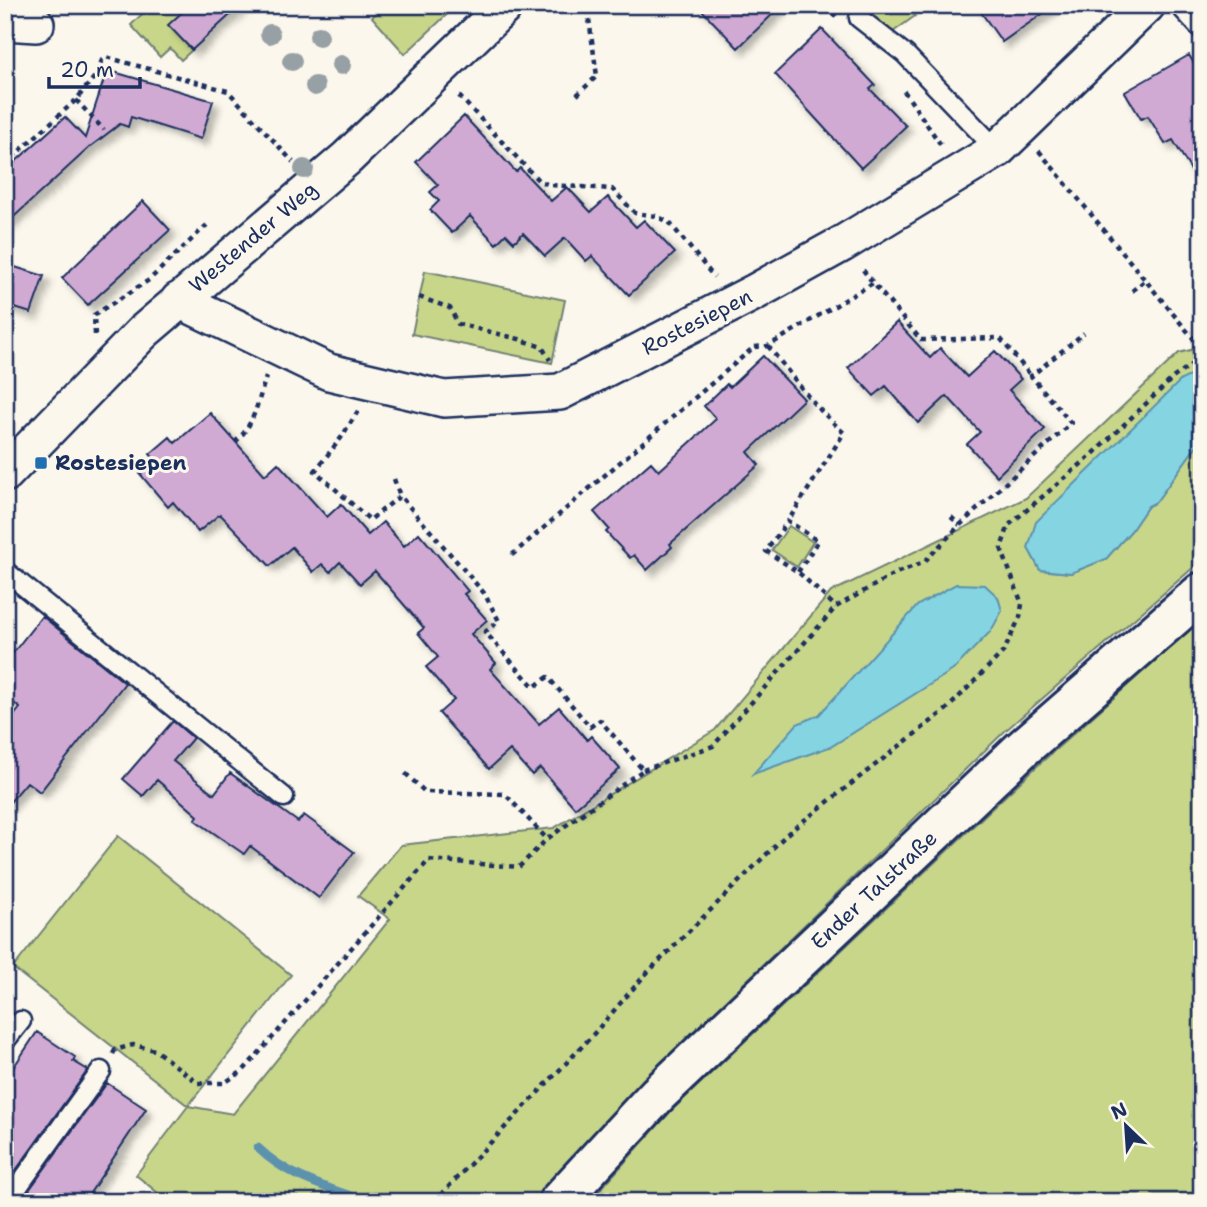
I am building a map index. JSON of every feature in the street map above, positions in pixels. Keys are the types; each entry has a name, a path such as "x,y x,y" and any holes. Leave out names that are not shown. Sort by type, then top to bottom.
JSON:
{"main road":[{"name":"Ender Talstraße","path":"558,1202 668,1084 1022,749 1202,592"}],"street":[{"name":"Westender Weg","path":"5,474 143,332 316,185 506,5"},
{"name":"Rostesiepen","path":"179,300 329,372 444,399 560,392 736,303 875,226 1007,141 1147,5"}],"lane":[{"path":"1178,5 1202,30"},
{"path":"859,18 1007,141"},
{"path":"5,570 284,797"},
{"path":"5,1041 21,1021"},
{"path":"7,1202 101,1071"}],"path":[{"path":"576,95 597,76 587,5"},
{"path":"826,5 838,20"},
{"path":"5,164 76,100 106,57 228,91 316,185"},
{"path":"436,72 539,181 550,185 612,189 635,213 656,216 669,222 736,303"},
{"path":"899,85 921,113 958,173"},
{"path":"76,100 104,130"},
{"path":"1007,141 1033,144 1202,349"},
{"path":"95,336 94,315 149,280 209,223"},
{"path":"1132,291 1147,279"},
{"path":"101,1071 116,1050 133,1045 155,1050 198,1083 224,1083 243,1072 429,860 519,867 547,839 643,770 713,746 836,607 896,573 924,562 960,525 1071,423 1000,338 921,340 873,283 768,346 754,347 512,555"},
{"path":"419,296 450,308 458,324 542,347 552,363"},
{"path":"1031,376 1084,333"},
{"path":"235,442 246,432 251,422 276,346"},
{"path":"768,346 816,405 844,433 766,551 798,572 836,607"},
{"path":"433,1202 590,1038 645,975 788,833 947,709 1004,650 1020,617 1022,604 1001,548 1009,526 1093,454 1174,377 1202,357"},
{"path":"362,379 358,412 315,471 370,520 400,496"},
{"path":"394,479 400,496 484,593 499,621 485,632 534,687 548,677 590,727 600,719 643,770"},
{"path":"951,517 960,525"},
{"path":"788,521 818,541 798,572"},
{"path":"402,769 425,792 505,794 547,839"}],"green space":[{"path":"151,5 190,5 169,25 192,50 181,60 170,48 160,57 131,25"},
{"path":"385,5 457,5 405,54 372,17"},
{"path":"851,5 908,5 915,16 882,40"},
{"path":"425,271 565,300 552,363 412,334"},
{"path":"1202,347 1202,370 1028,548 1040,570 1071,573 1106,559 1131,531 1148,506 1156,502 1202,438 1202,560 1005,731 646,1078 532,1202 169,1202 136,1175 188,1106 233,1114 390,919 358,896 401,845 554,828 715,730 831,592 1026,498 1179,353"},
{"path":"789,526 813,542 797,567 772,550"},
{"path":"1202,619 1202,1202 589,1202 670,1112 1035,768"},
{"path":"118,836 291,975 188,1106 13,968"}],"water":[{"path":"1202,370 1202,438 1156,502 1148,506 1131,531 1106,559 1071,573 1040,570 1028,548 1036,522 1181,380"},
{"path":"956,584 985,585 998,597 1002,611 991,631 953,670 832,746 753,774 797,724 819,715 918,605"}],"building":[{"path":"190,5 241,5 192,50 168,25"},
{"path":"697,5 782,5 738,48"},
{"path":"976,5 1055,5 1002,42"},
{"path":"822,29 875,85 870,89 906,126 861,168 775,74"},
{"path":"1189,55 1202,77 1202,189 1173,140 1165,144 1148,116 1141,119 1125,92"},
{"path":"107,70 213,101 201,139 131,117 128,127 120,124 90,147 5,225 5,171 65,117 85,138"},
{"path":"464,116 516,172 520,168 551,201 567,187 591,212 608,197 636,227 644,220 675,253 629,295 592,256 586,261 565,238 545,256 523,233 514,242 506,234 496,244 470,216 452,233 430,210 439,201 430,192 438,185 416,162"},
{"path":"143,201 170,230 88,305 62,278"},
{"path":"5,264 44,276 31,313 5,305"},
{"path":"897,322 930,358 940,348 967,377 995,351 1021,379 1009,390 1045,429 997,476 967,444 980,432 947,396 918,423 886,386 874,396 848,368"},
{"path":"763,356 804,399 748,452 759,465 670,544 672,547 647,570 634,555 630,558 606,532 609,529 594,512 651,462 659,471 716,419 704,406 727,384 730,387"},
{"path":"210,413 265,475 278,463 327,517 341,504 368,535 383,522 404,546 419,533 468,591 464,594 487,620 471,634 496,663 490,669 539,724 559,707 587,740 591,736 620,769 575,808 540,768 532,775 510,750 489,769 439,713 454,700 426,667 438,657 418,633 424,628 375,571 360,584 340,562 330,572 322,564 313,572 292,547 270,566 220,514 198,532 173,502 168,507 140,474 156,461 150,454 170,437 175,443"},
{"path":"42,616 125,683 40,792 27,782 5,808 5,727 20,708 5,696 5,663"},
{"path":"173,721 193,738 173,761 214,794 230,773 298,822 304,815 354,852 319,898 250,846 244,854 195,820 198,816 157,780 143,796 123,779"},
{"path":"37,1032 75,1057 73,1061 88,1070 6,1184 5,1080"},
{"path":"107,1083 146,1109 84,1202 31,1202 24,1197"}],"waterway":[{"path":"258,1148 290,1171 351,1196"}],"place":[{"name":"Rostesiepen","path":"41,463"}]}
